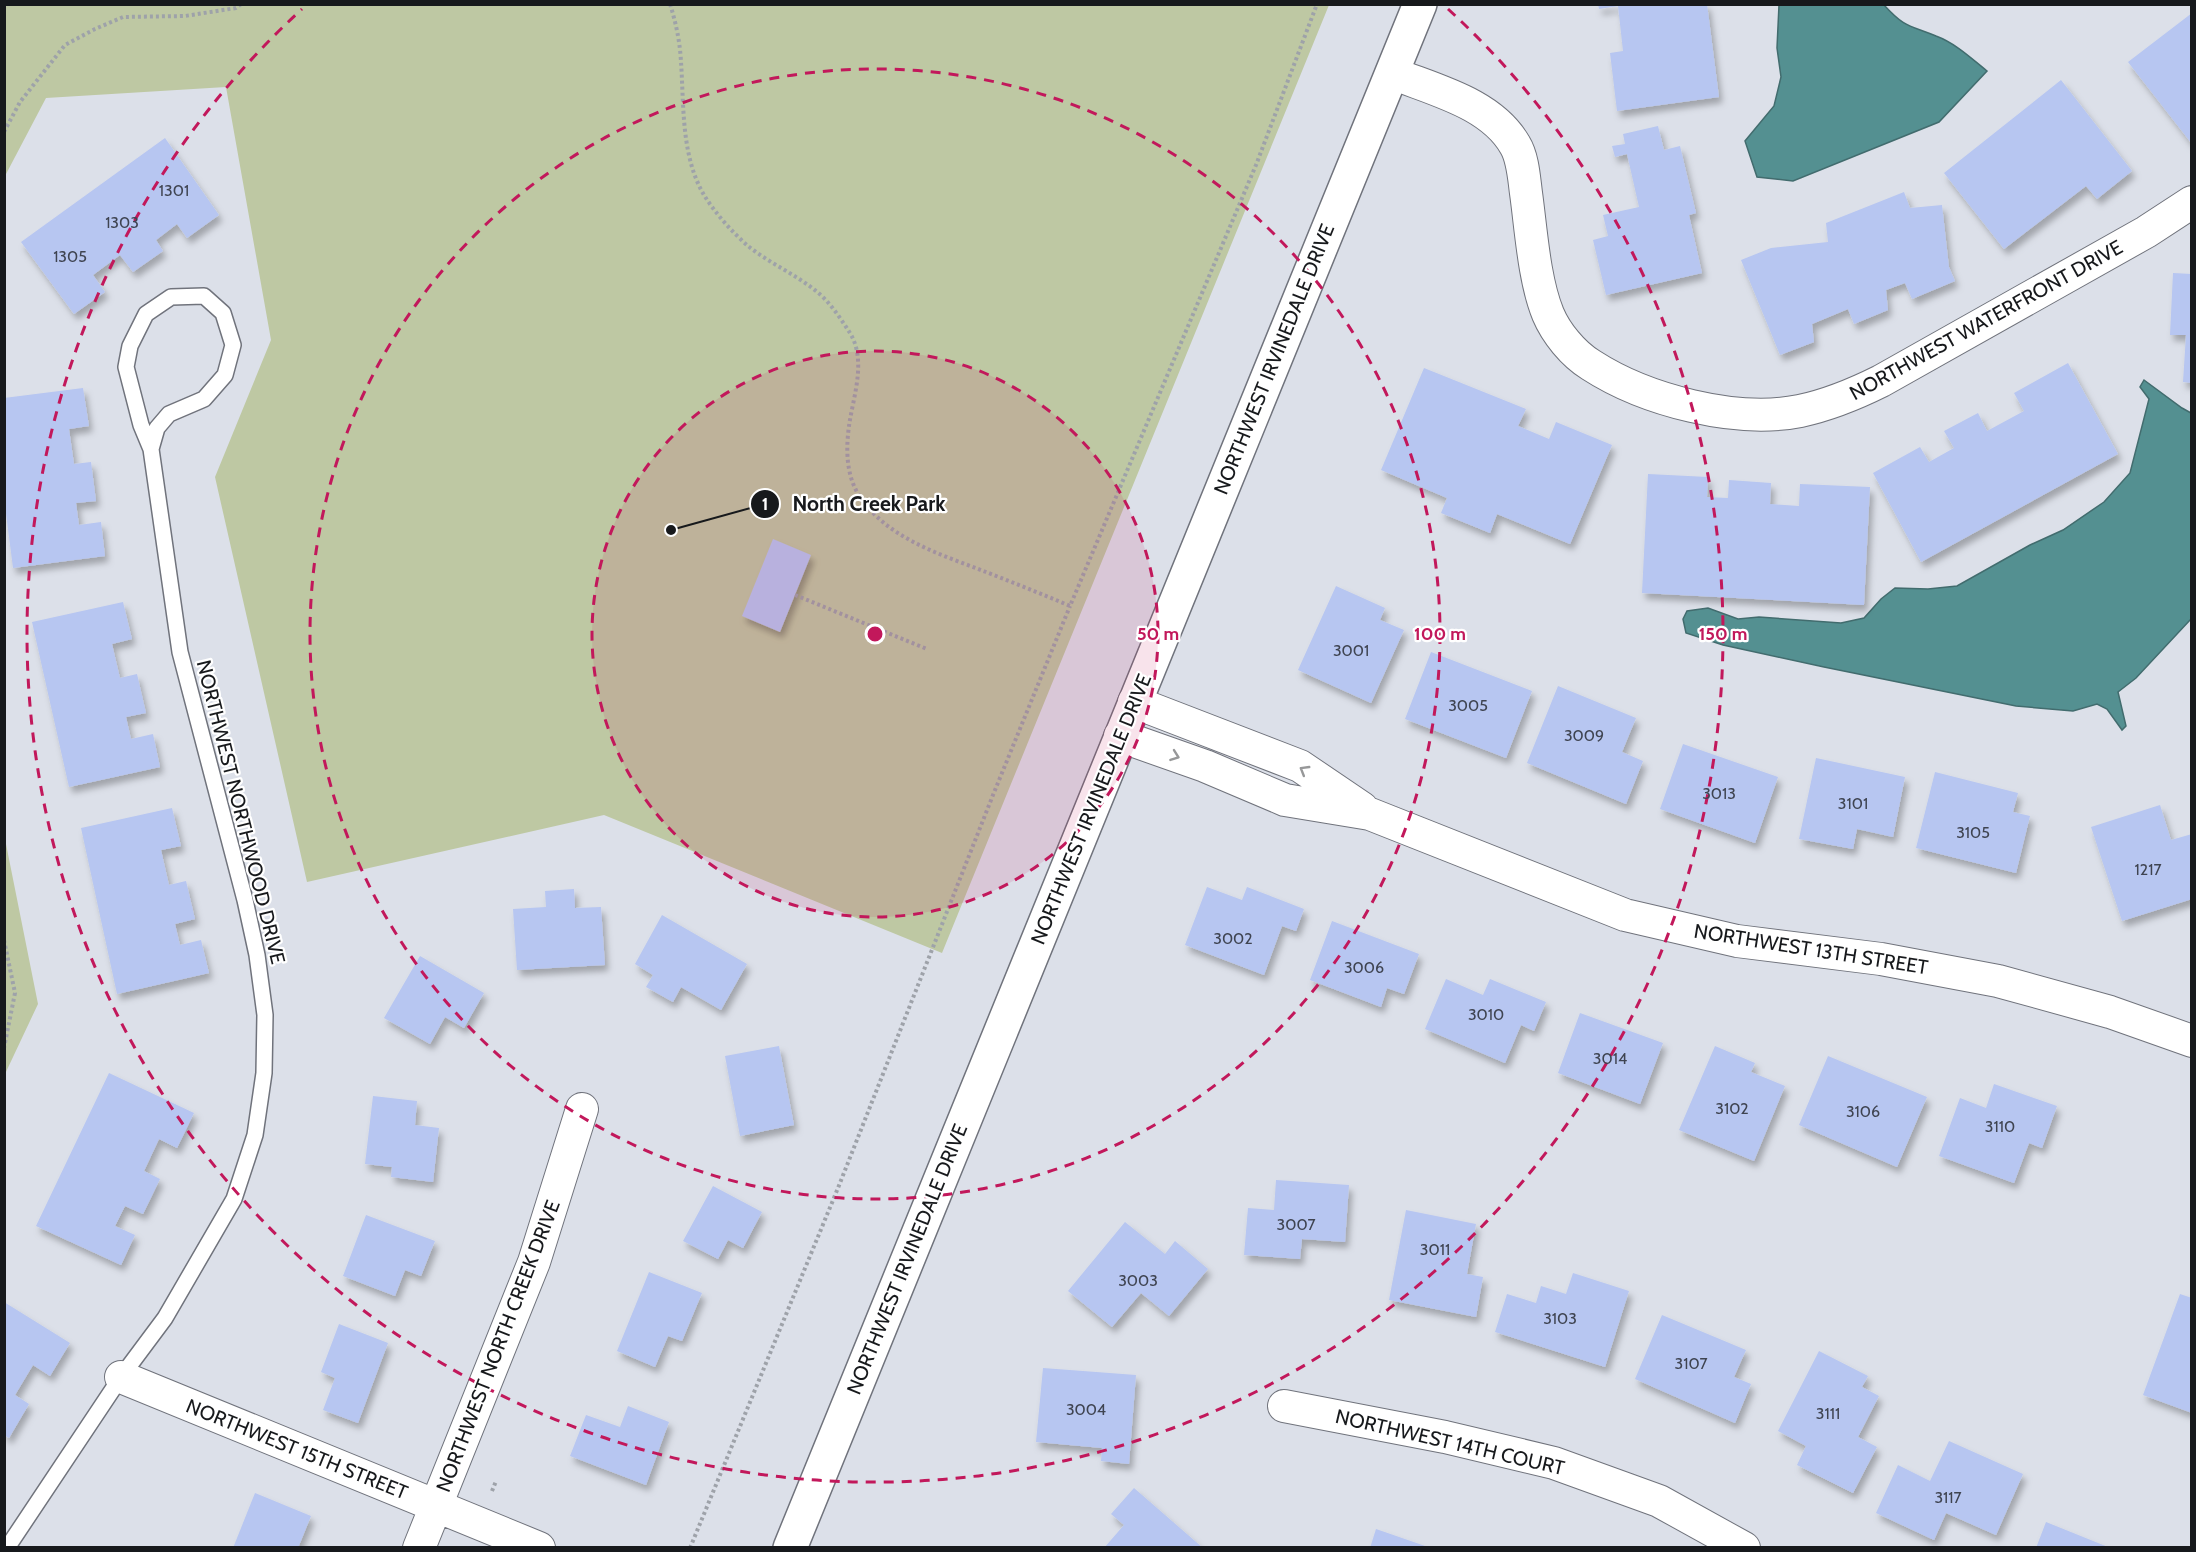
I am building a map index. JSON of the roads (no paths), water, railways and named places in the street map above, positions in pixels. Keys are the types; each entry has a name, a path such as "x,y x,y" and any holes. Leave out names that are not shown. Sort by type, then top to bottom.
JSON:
{"main road":[{"name":"NORTHWEST IRVINEDALE DRIVE","path":"790,1548 1420,4"}],"street":[{"name":"NORTHWEST WATERFRONT DRIVE","path":"1392,73 1484,112 1501,125 1516,146 1523,170 1539,282 1548,314 1566,343 1589,364 1614,378 1658,396 1701,409 1748,415 1798,411 1849,397 2146,232 2192,202"},
{"name":"NORTHWEST 13TH STREET","path":"1134,702 1300,766 1370,814"},
{"name":"NORTHWEST 13TH STREET","path":"1120,736 1204,766 1285,800 1370,814 1625,915 1737,941 1881,959 1998,981 2110,1012 2192,1041"},
{"name":"NORTHWEST NORTH CREEK DRIVE","path":"419,1548 534,1262 582,1109"},
{"name":"NORTHWEST 15TH STREET","path":"121,1377 539,1548"},
{"name":"NORTHWEST 14TH COURT","path":"1284,1406 1445,1437 1554,1463 1659,1501 1744,1548"}],"lane":[{"name":"NORTHWEST NORTHWOOD DRIVE","path":"8,1548 121,1377 165,1318 234,1199 255,1135 264,1073 265,1016 257,955 242,888 180,652 152,449 141,425 126,367 130,346 146,314 171,297 204,296 223,313 233,345 225,375 204,399 169,414 157,428 152,449"}],"water":[{"path":"1779,5 1884,5 1903,22 1950,43 1987,71 1939,122 1793,181 1757,177 1745,141 1774,106 1781,77 1777,48"},
{"path":"2144,380 2191,413 2191,619 2136,678 2118,692 2126,726 2122,730 2107,709 2097,704 2073,711 2016,706 1723,645 1686,633 1683,619 1687,611 1708,608 1738,619 1759,617 1841,623 1864,618 1881,599 1895,588 1928,589 1957,586 2030,545 2063,530 2104,502 2130,473 2149,399 2140,387"}],"place":[{"name":"North Creek Park","path":"671,530"}]}
